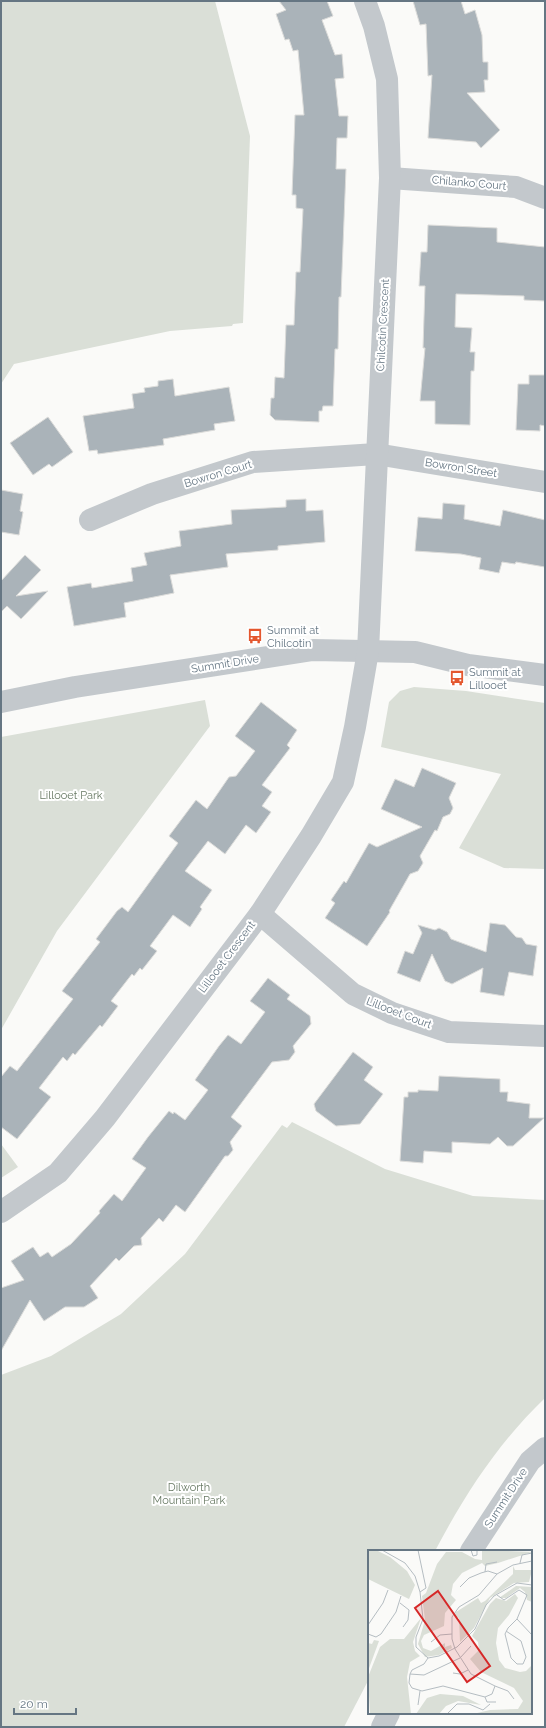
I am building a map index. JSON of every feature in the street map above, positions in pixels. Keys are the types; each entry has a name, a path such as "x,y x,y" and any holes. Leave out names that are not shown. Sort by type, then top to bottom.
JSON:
{"street":[{"name":"Chilcotin Crescent","path":"365,1 374,26 387,79 390,178 368,651"},
{"name":"Chilanko Court","path":"390,178 516,187 545,198"},
{"name":"Bowron Street","path":"376,454 545,482"},
{"name":"Bowron Court","path":"90,520 152,494 253,462 376,454"},
{"name":"Summit Drive","path":"1,702 74,687 313,650 414,652 468,665 545,675"},
{"name":"Lillooet Crescent","path":"1,1212 58,1173 105,1118 260,914 311,836 343,782 355,727 368,651"},
{"name":"Lillooet Court","path":"260,914 353,994 392,1013 449,1032 545,1036"},
{"name":"Summit Drive","path":"472,1550 530,1461 545,1448"},
{"path":"382,1727 388,1714"}],"green space":[{"path":"1,1 215,1 250,136 243,323 233,324 232,326 170,331 14,364 1,384"},
{"path":"414,687 466,691 545,703 545,869 504,868 459,848 501,774 381,747 389,702 400,691"},
{"name":"Lillooet Park","path":"205,700 210,726 57,931 1,1030 1,737"},
{"name":"Dilworth Mountain Park","path":"292,1122 385,1169 473,1196 545,1200 545,1398 513,1432 484,1470 458,1509 436,1550 368,1550 368,1681 344,1727 1,1727 1,1375 51,1356 121,1314 185,1254 282,1125 287,1128"},
{"path":"1,1144 18,1167 1,1178"}],"building":[{"path":"279,1 327,1 333,16 322,20 335,55 342,54 344,78 335,79 339,116 348,116 347,138 337,138 336,169 346,169 341,297 339,297 338,349 335,349 333,406 323,406 322,411 319,411 319,422 275,420 270,415 271,398 274,398 275,377 284,378 286,325 294,325 296,272 300,272 303,209 296,208 296,195 292,195 295,115 304,115 298,50 293,51 289,39 285,40 276,14 286,10"},
{"path":"413,1 461,1 465,14 475,10 482,35 483,62 488,62 488,80 484,80 485,92 467,93 500,130 481,148 476,142 428,138 432,75 428,76 426,24 420,25"},
{"path":"428,225 497,228 497,242 545,247 545,301 524,300 524,296 456,294 455,327 472,328 470,352 475,352 474,371 471,371 470,425 435,424 435,401 420,401 425,348 423,348 425,286 419,286 421,252 427,252"},
{"path":"529,375 545,375 545,426 540,425 540,431 516,430 518,384 529,384"},
{"path":"173,379 175,396 229,387 235,421 214,424 215,430 163,439 164,445 98,454 97,450 89,451 83,416 134,408 132,394 145,392 144,388 158,386 158,381"},
{"path":"48,417 73,452 52,467 49,464 33,475 10,443"},
{"path":"1,490 23,494 20,511 23,512 19,535 1,532"},
{"path":"306,499 306,511 323,510 325,542 278,546 278,550 226,554 228,567 170,575 174,593 124,603 126,617 74,626 67,587 91,583 92,588 133,581 131,568 147,565 144,553 181,546 179,531 232,524 231,510 286,507 286,500"},
{"path":"443,503 465,505 464,519 500,526 503,510 545,520 545,567 516,562 515,564 502,562 499,573 479,569 481,558 461,554 415,551 418,517 442,519"},
{"path":"25,555 41,570 16,596 48,591 21,619 7,606 1,612 1,581"},
{"path":"261,702 297,730 287,745 290,748 262,785 272,792 262,806 271,812 256,833 246,825 225,854 208,841 185,871 212,890 200,907 202,909 190,927 173,915 150,946 157,951 142,970 140,968 134,976 132,974 111,1001 118,1006 102,1027 100,1025 75,1055 73,1053 67,1061 63,1057 39,1088 51,1097 17,1139 1,1127 1,1077 10,1066 17,1071 73,999 62,991 100,942 96,939 117,911 122,907 128,912 178,843 169,836 196,800 207,809 229,777 236,776 255,751 235,736"},
{"path":"422,768 456,783 449,798 453,808 450,814 443,817 437,831 435,830 420,856 423,863 418,871 410,874 389,911 390,912 367,946 325,918 335,903 331,900 344,881 346,883 369,843 377,847 422,827 381,809 395,779 414,787"},
{"path":"490,923 505,925 516,937 522,938 526,944 537,946 533,976 509,972 504,996 480,992 483,968 452,984 445,981 432,954 420,982 397,973 405,951 413,954 422,933 418,925 435,930 439,928 447,932 451,939 486,952"},
{"path":"268,978 290,995 287,999 310,1016 311,1024 293,1046 295,1052 289,1060 272,1062 231,1117 242,1126 230,1142 233,1150 228,1156 225,1156 185,1212 176,1205 163,1222 159,1218 141,1238 142,1245 134,1246 119,1261 116,1258 90,1286 98,1298 84,1307 65,1307 44,1321 30,1300 1,1351 1,1288 24,1280 11,1261 33,1247 40,1257 48,1252 52,1257 71,1244 100,1213 99,1211 114,1194 122,1201 146,1168 132,1159 148,1137 169,1111 173,1114 174,1112 185,1120 208,1090 195,1080 219,1046 228,1035 241,1044 265,1012 250,1001"},
{"path":"353,1052 373,1067 364,1080 383,1094 360,1124 336,1126 316,1111 314,1104"},
{"path":"439,1076 500,1079 500,1092 508,1092 507,1101 530,1104 529,1118 544,1118 513,1146 507,1146 498,1137 490,1144 452,1142 452,1153 424,1151 423,1163 400,1161 404,1097 408,1097 408,1092 418,1092 418,1090 438,1091"}],"place":[{"name":"Summit at Chilcotin","path":"255,636"},
{"name":"Summit at Lillooet","path":"457,678"}]}
